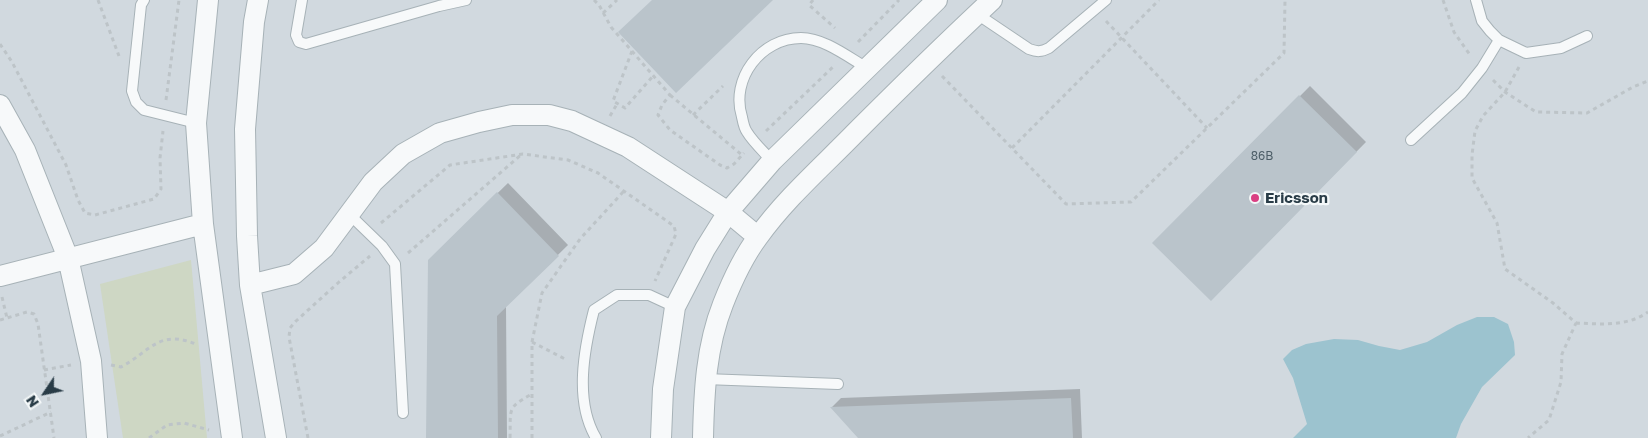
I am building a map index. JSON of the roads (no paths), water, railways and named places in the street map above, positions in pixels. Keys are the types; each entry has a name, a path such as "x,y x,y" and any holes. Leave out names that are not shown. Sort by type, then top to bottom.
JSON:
{"street":[{"path":"208,0 196,123 203,224 232,437"},
{"path":"258,0 254,22 245,129 250,285 276,438"},
{"path":"661,438 662,390 675,307 705,248 728,212 772,161 937,0"},
{"path":"703,438 705,379 711,342 722,305 738,270 758,237 796,192 992,0"},
{"path":"0,105 25,150 68,258 91,361 97,438"},
{"path":"250,285 294,274 324,248 373,182 403,154 440,133 512,115 549,115 572,121 628,147 728,212 758,237"},
{"path":"0,276 203,224"}],"lane":[{"path":"144,0 141,5 132,91 136,102 144,110 196,123"},
{"path":"302,0 296,35 299,42 306,44 466,0"},
{"path":"977,14 1029,49 1043,52 1106,0"},
{"path":"1476,0 1482,21 1499,40 1526,53 1561,48 1587,36"},
{"path":"772,161 746,131 738,106 741,80 755,58 776,43 802,38 827,44 867,68"},
{"path":"1411,140 1462,93 1482,68 1499,40"},
{"path":"349,214 382,246 395,264 403,413"},
{"path":"596,438 584,406 584,369 594,310 617,295 649,295 675,307"},
{"path":"705,379 838,384"}],"water":[{"path":"1477,317 1494,317 1508,324 1514,342 1515,355 1482,387 1461,424 1456,438 1293,438 1307,424 1293,378 1283,359 1292,350 1306,344 1334,339 1358,340 1400,350 1427,342 1457,325"}],"place":[{"name":"Ericsson","path":"1255,198"}]}
